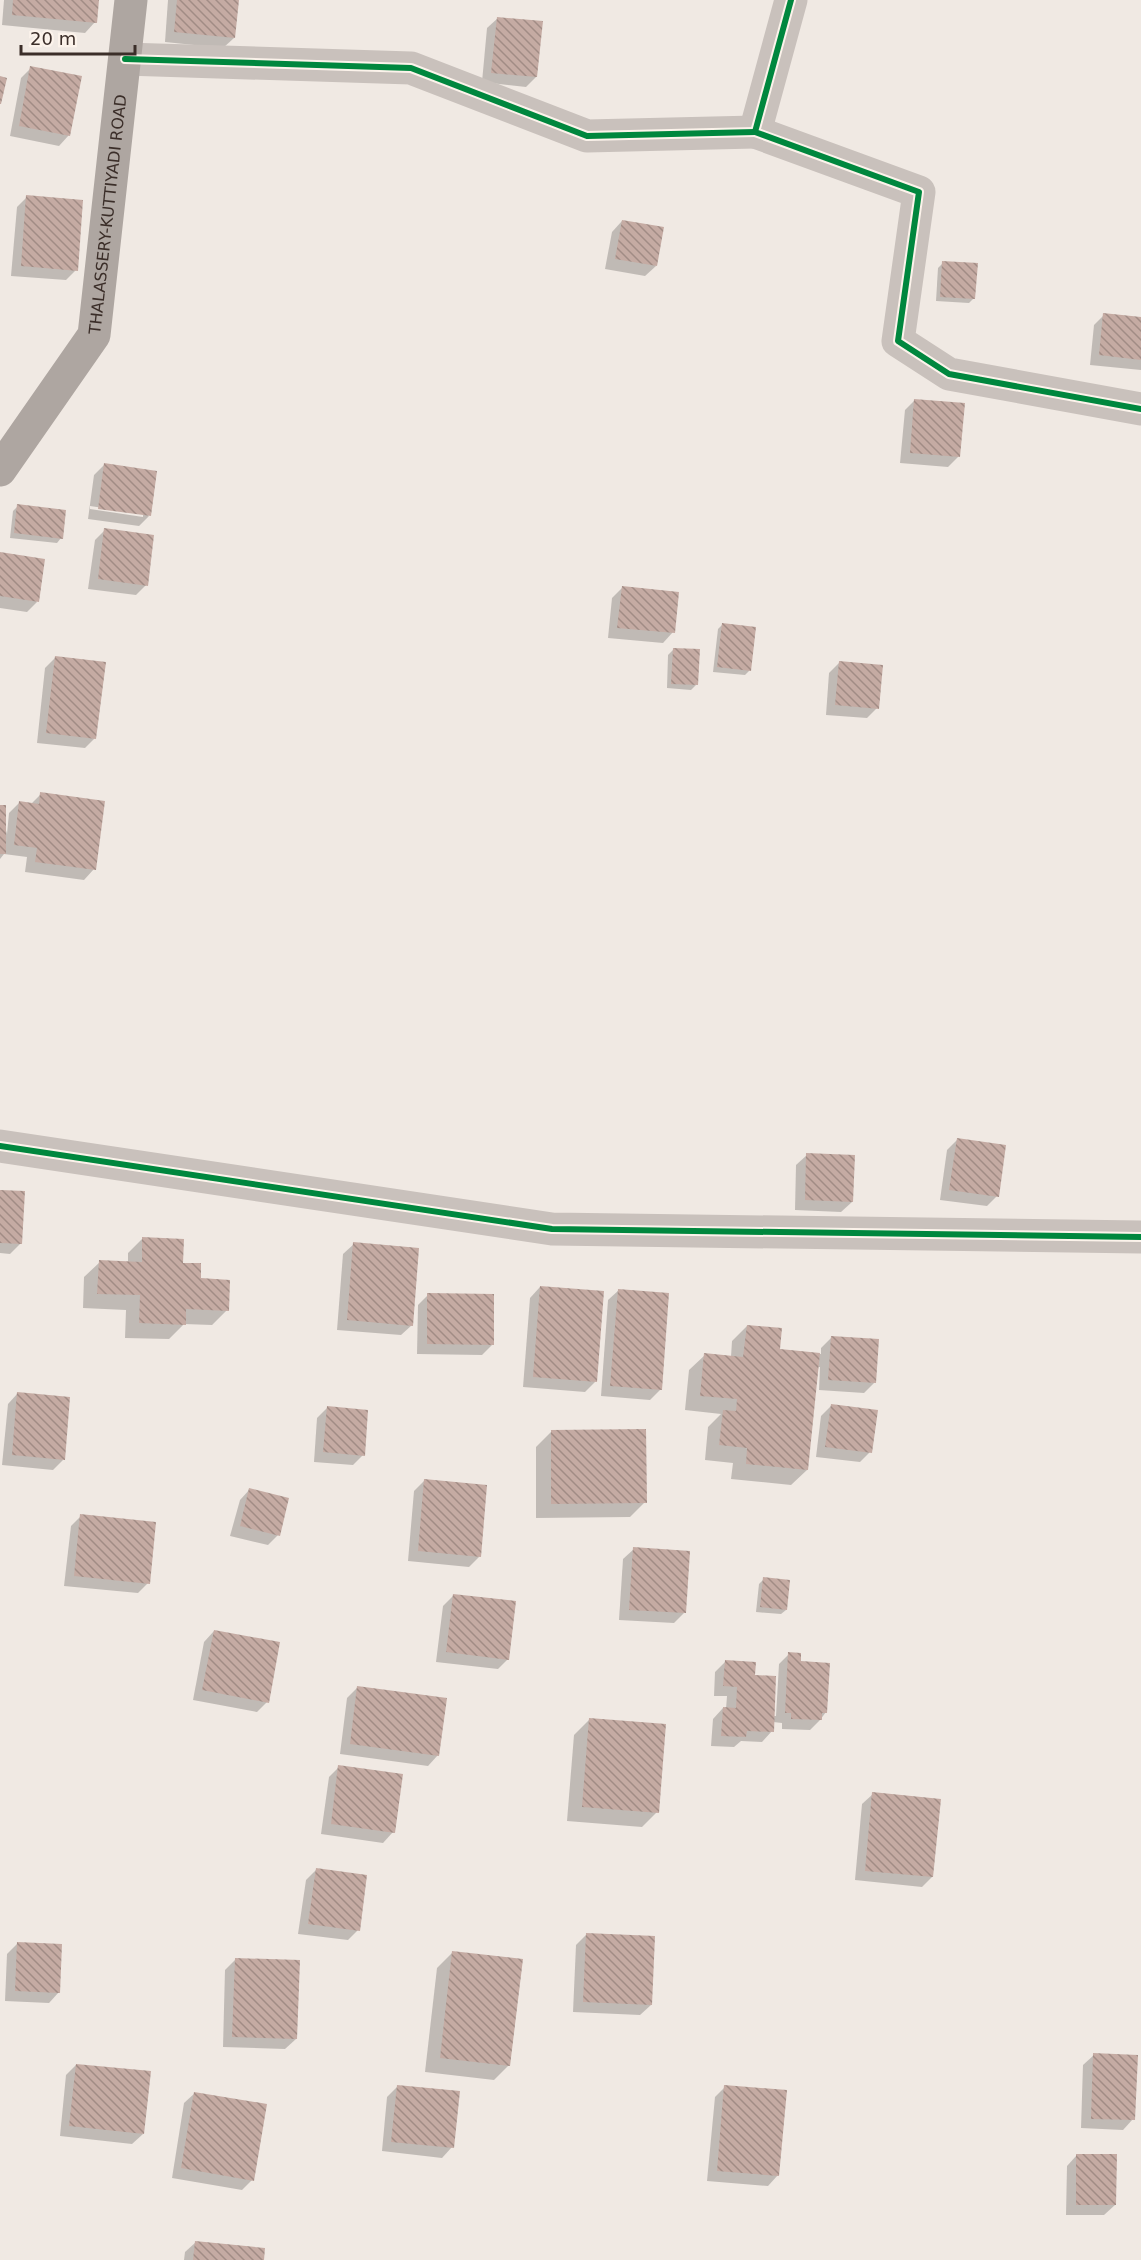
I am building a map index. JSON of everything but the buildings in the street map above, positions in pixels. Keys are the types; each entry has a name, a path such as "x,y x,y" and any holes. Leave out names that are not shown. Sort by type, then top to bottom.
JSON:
{"main road":[{"name":"THALASSERY-KUTTIYADI ROAD","path":"0,470 94,335 131,0"}],"street":[{"path":"755,132 791,0"},
{"path":"125,59 411,68 587,136 755,132 919,192 898,341 949,374 1141,409"},
{"path":"0,1146 552,1229 1141,1237"}],"cycle path":[{"path":"791,0 755,132 919,192 898,341 949,374 1141,409"},
{"path":"125,59 411,68 587,136 755,132"},
{"path":"0,1146 552,1229 1141,1237"}]}
